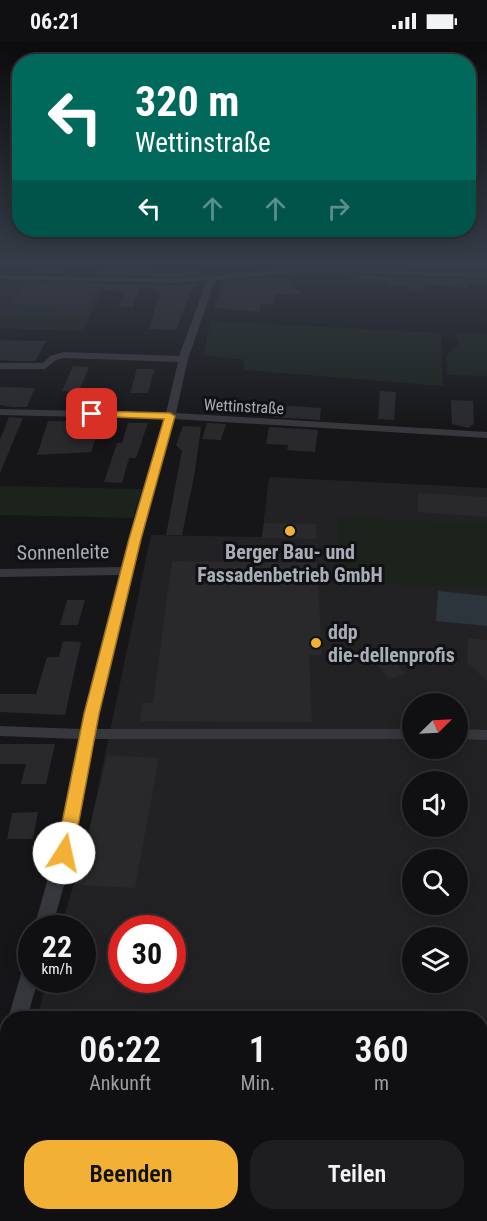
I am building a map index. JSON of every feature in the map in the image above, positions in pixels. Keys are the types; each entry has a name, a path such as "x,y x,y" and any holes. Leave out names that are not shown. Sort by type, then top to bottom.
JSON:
{"street":[{"path":"47,915 64,853 87,734 127,571 170,416 183,359 197,319"},
{"path":"0,366 45,366 53,358 64,355 183,359"},
{"name":"Wettinstraße","path":"0,412 170,416 487,435"},
{"name":"Sonnenleite","path":"0,573 127,571"},
{"path":"0,731 87,734 402,734"},
{"path":"468,734 487,735"},
{"path":"19,1011 24,993"}],"shaded area":[{"path":"0,319 88,319 82,331 0,328"},
{"path":"0,319 83,319 76,327 83,328 81,330 0,327"},
{"path":"211,321 441,333 443,386 244,370 244,360 203,355"},
{"path":"455,333 487,334 487,376 447,375 446,356 458,345"},
{"path":"269,477 487,488 487,1011 39,1011 44,993 96,993 96,915 65,915 90,827 151,535 262,537"},
{"path":"0,486 142,489 133,518 0,515"},
{"path":"339,517 487,524 487,588 338,583"},
{"path":"438,591 487,596 487,626 436,621"}],"building":[{"path":"152,319 180,319 176,330 149,329"},
{"path":"0,340 46,341 35,361 17,361 0,360"},
{"path":"73,366 89,367 79,391 62,391"},
{"path":"137,369 154,369 148,393 130,393"},
{"path":"0,387 35,388 27,407 12,407 0,405"},
{"path":"380,391 396,392 394,420 378,419"},
{"path":"451,400 473,401 474,424 468,428 452,424"},
{"path":"213,403 231,404 229,414 211,413"},
{"path":"273,405 321,408 320,420 271,417"},
{"path":"9,417 23,418 0,473 0,439"},
{"path":"48,421 101,422 91,452 37,455"},
{"path":"128,423 148,423 136,458 129,458 122,483 104,482 117,443 122,443"},
{"path":"207,423 226,424 221,440 202,439"},
{"path":"183,426 201,427 195,471 182,535 166,535 182,451 176,445"},
{"path":"269,427 318,430 315,452 287,450 288,445 266,444"},
{"path":"418,493 487,497 487,517 418,512"},
{"name":"Berger Bau- und Fassadenbetrieb GmbH","path":"264,523 316,524 316,539 262,538"},
{"path":"172,561 317,563 322,655 309,655 312,722 140,721 142,703 153,703"},
{"path":"67,600 85,600 78,625 60,625"},
{"path":"468,638 487,640 487,681 467,662"},
{"path":"63,641 81,642 65,715 0,712 0,694 36,694 47,657 59,657"},
{"path":"386,652 406,674 389,679 370,656"},
{"path":"0,744 55,744 46,784 21,784 26,764 0,764"},
{"path":"107,755 159,758 135,888 76,885"},
{"path":"38,812 33,839 7,839 12,813"}],"place":[{"name":"Berger Bau- und Fassadenbetrieb GmbH","path":"290,531"},
{"name":"ddp die-dellenprofis","path":"316,643"}],"route":[{"path":"64,853 91,714 135,539 170,416 92,414"}]}
